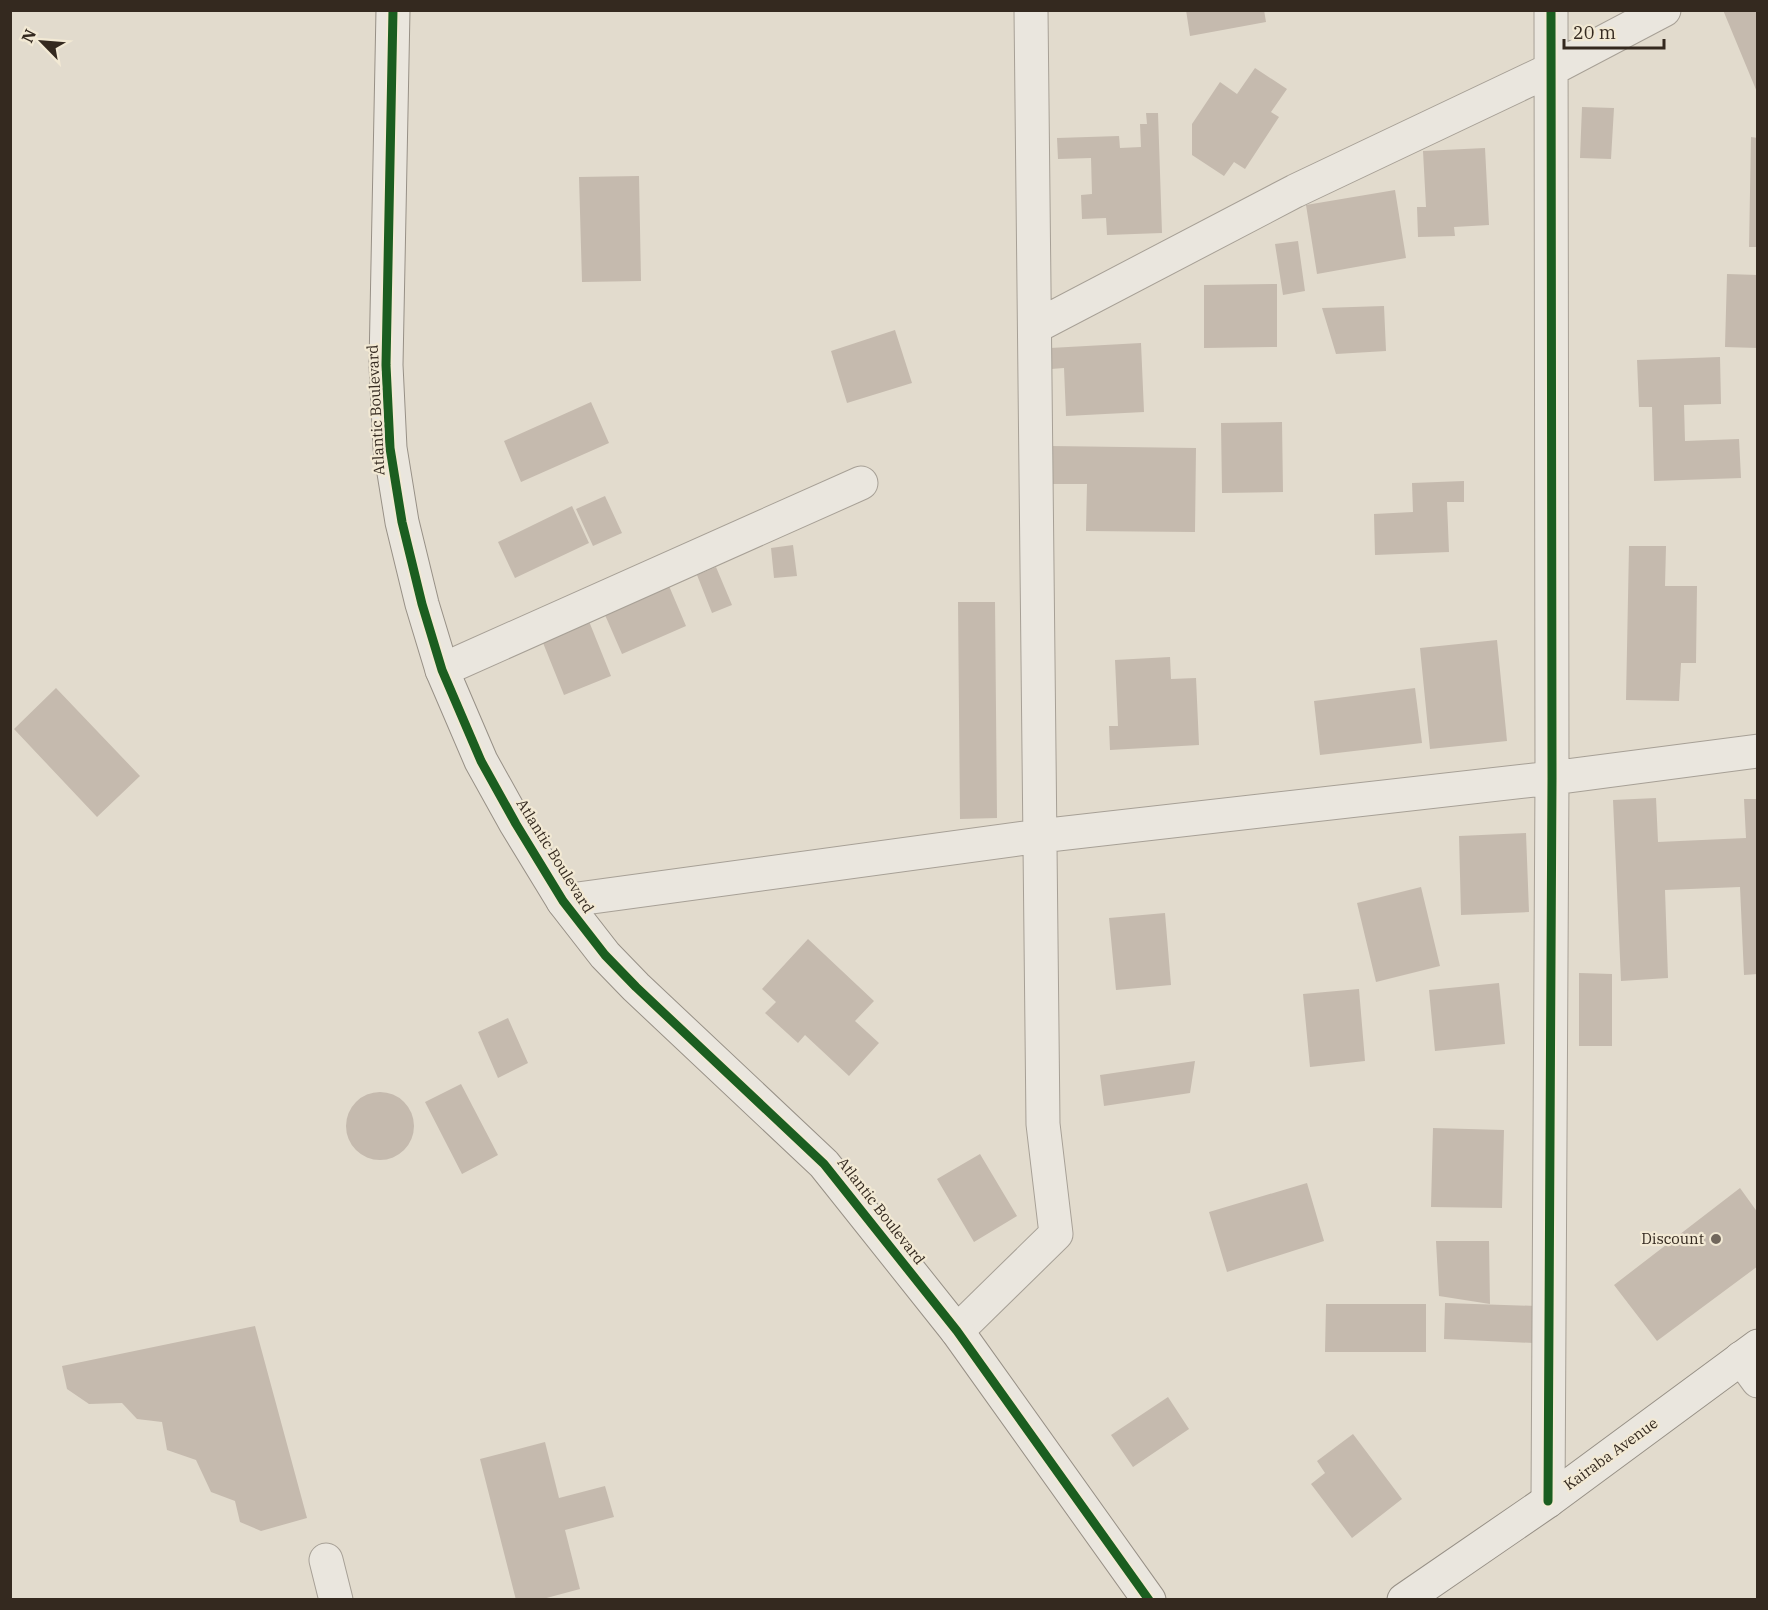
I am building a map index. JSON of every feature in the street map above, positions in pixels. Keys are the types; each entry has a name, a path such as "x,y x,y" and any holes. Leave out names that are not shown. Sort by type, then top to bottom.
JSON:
{"street":[{"name":"Atlantic Boulevard","path":"393,10 386,365 390,448 402,522 422,604 442,670 481,761 563,901 605,955 824,1164 957,1331 1149,1599"},
{"path":"957,1331 1056,1234 1043,1124 1031,10"},
{"path":"1548,1501 1551,10"},
{"path":"1035,327 1295,191 1550,70 1664,10"},
{"path":"442,670 861,483"},
{"path":"563,901 1040,836 1551,778 1758,751"},
{"name":"Kairaba Avenue","path":"1404,1599 1752,1362"},
{"path":"326,1560 336,1599"}],"building":[{"path":"1186,10 1264,10 1266,22 1190,36"},
{"path":"1723,10 1758,10 1758,92 1757,92"},
{"path":"1255,68 1287,89 1271,112 1279,117 1245,169 1234,162 1224,176 1192,155 1192,124 1220,82 1237,94"},
{"path":"1582,107 1614,108 1611,159 1580,158"},
{"path":"1146,113 1158,113 1162,233 1107,235 1106,218 1082,219 1081,195 1092,194 1091,158 1058,159 1057,138 1119,136 1120,148 1141,147 1140,124 1147,124"},
{"path":"1751,137 1758,138 1758,247 1749,247"},
{"path":"1485,148 1489,225 1454,227 1455,236 1418,237 1417,207 1426,207 1423,151"},
{"path":"639,176 641,281 582,282 579,177"},
{"path":"1395,190 1406,258 1317,274 1306,205"},
{"path":"1298,241 1305,291 1283,295 1275,244"},
{"path":"1727,274 1758,275 1758,348 1725,347"},
{"path":"1277,284 1277,347 1204,348 1204,285"},
{"path":"1384,306 1386,351 1336,354 1322,308"},
{"path":"895,330 912,383 847,403 831,351"},
{"path":"1141,343 1144,412 1066,416 1064,368 1051,369 1050,348"},
{"path":"1720,357 1721,404 1684,405 1685,441 1739,439 1741,478 1654,481 1652,407 1639,407 1637,360"},
{"path":"591,402 609,443 521,482 504,441"},
{"path":"1282,422 1283,492 1222,493 1221,423"},
{"path":"1051,446 1196,448 1195,532 1086,531 1087,484 1050,484"},
{"path":"1464,481 1464,502 1447,502 1449,552 1375,555 1374,514 1413,512 1412,483"},
{"path":"605,496 622,533 593,546 576,509"},
{"path":"572,506 589,543 515,578 498,542"},
{"path":"793,545 797,576 774,578 771,548"},
{"path":"1629,546 1666,546 1665,586 1697,586 1696,663 1681,663 1679,701 1626,700"},
{"path":"716,567 732,605 712,613 697,575"},
{"path":"669,586 686,626 622,654 605,615"},
{"path":"580,599 611,676 564,695 533,618"},
{"path":"958,602 995,602 997,818 960,819"},
{"path":"1497,640 1507,741 1430,749 1420,648"},
{"path":"1170,657 1171,679 1196,678 1199,745 1110,750 1109,726 1118,726 1115,660"},
{"path":"56,688 140,776 97,817 14,729"},
{"path":"1415,688 1422,743 1320,755 1314,701"},
{"path":"1656,798 1658,842 1746,838 1744,799 1758,799 1758,974 1744,975 1740,887 1665,890 1668,978 1621,981 1613,800"},
{"path":"1526,833 1529,912 1461,915 1459,836"},
{"path":"1421,887 1440,966 1376,982 1357,903"},
{"path":"1165,913 1171,985 1116,990 1109,918"},
{"path":"808,939 874,1001 855,1021 879,1043 849,1076 805,1035 798,1043 765,1013 776,1002 762,989"},
{"path":"1579,973 1612,974 1612,1046 1579,1046"},
{"path":"1499,983 1505,1044 1435,1051 1429,990"},
{"path":"1359,989 1365,1061 1310,1067 1303,994"},
{"path":"508,1018 528,1063 498,1078 478,1032"},
{"path":"1195,1061 1190,1093 1104,1106 1100,1075"},
{"path":"461,1084 498,1155 462,1174 425,1102"},
{"path":"380,1092 393,1095 404,1102 411,1113 414,1126 411,1139 404,1150 393,1157 380,1160 367,1157 356,1150 349,1139 346,1126 349,1113 356,1102 367,1095"},
{"path":"1433,1128 1504,1130 1502,1208 1431,1207"},
{"path":"980,1154 1017,1216 974,1242 937,1179"},
{"path":"1307,1183 1324,1241 1227,1272 1209,1212"},
{"name":"Discount","path":"1740,1188 1758,1213 1758,1266 1657,1341 1614,1285"},
{"path":"1436,1241 1489,1241 1490,1304 1439,1296"},
{"path":"1445,1303 1536,1306 1534,1343 1444,1339"},
{"path":"1326,1304 1426,1304 1426,1352 1325,1352"},
{"path":"255,1326 307,1518 261,1531 240,1522 235,1501 211,1492 196,1460 167,1450 162,1422 137,1419 122,1403 89,1404 67,1389 62,1366"},
{"path":"1168,1397 1189,1429 1133,1467 1111,1435"},
{"path":"1353,1434 1402,1499 1352,1538 1311,1484 1325,1473 1317,1461"},
{"path":"545,1442 559,1498 605,1486 614,1517 565,1530 580,1589 539,1600 516,1600 480,1459"}],"cycle path":[{"path":"393,10 386,365 390,448 402,522 422,604 442,670 481,761 563,901 605,955 824,1164 957,1331 1149,1600"},
{"path":"1548,1501 1552,778 1551,10"}],"place":[{"name":"Discount","path":"1716,1239"}]}
